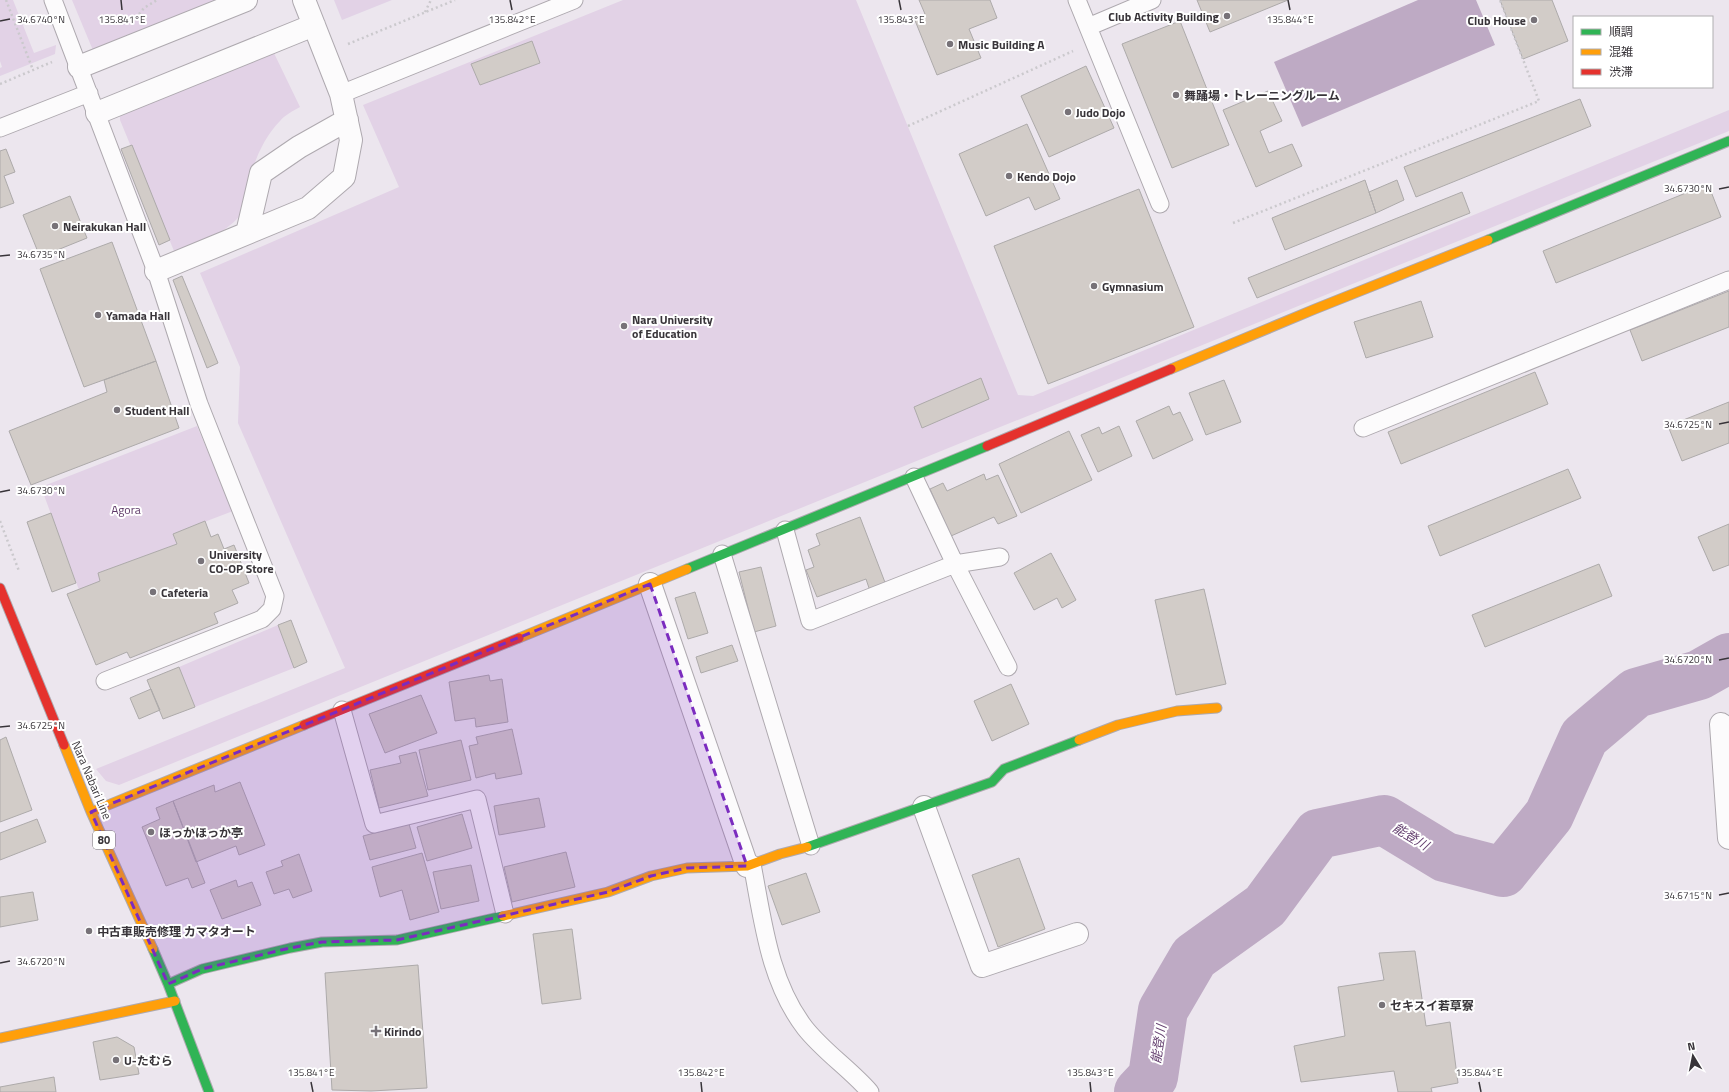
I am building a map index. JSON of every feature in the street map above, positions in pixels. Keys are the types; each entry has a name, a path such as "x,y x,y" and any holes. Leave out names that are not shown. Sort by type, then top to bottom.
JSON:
{"street":[{"path":"79,67 246,0"},
{"path":"156,271 308,208 344,177 351,140 342,94 304,0"},
{"path":"97,113 314,25"},
{"path":"247,232 261,172 347,120"},
{"path":"91,812 722,554 785,530 1315,309 1514,230 1729,141"},
{"path":"650,584 750,865"},
{"name":"Nara Nabari Line","path":"0,588 91,812 168,984 209,1092"},
{"path":"168,984 202,969 290,948 322,942 397,940 505,914 539,908 608,892 651,876 687,868 750,865 780,854 811,846 992,782 1004,769 1118,725 1177,712 1217,708"},
{"path":"1720,724 1729,838"},
{"path":"924,807 982,966 1077,934"},
{"path":"0,1038 175,1001"}],"lane":[{"path":"53,0 156,271 199,404 276,596 272,609 262,619 104,681"},
{"path":"342,94 574,0"},
{"path":"1077,0 1160,204"},
{"path":"1091,34 1152,0"},
{"path":"0,128 89,93"},
{"path":"1363,428 1729,280"},
{"path":"914,477 955,564 1008,667"},
{"path":"785,530 810,621 955,564 1000,557"},
{"path":"722,554 811,846"},
{"path":"342,710 374,824 477,799 505,914"},
{"path":"750,865 776,976 791,1007 806,1028 835,1060 870,1092"}],"path":[{"path":"6,0 33,70"},
{"path":"425,12 431,0"},
{"path":"325,54 455,0"},
{"path":"1233,223 1539,101 1500,0"},
{"path":"908,126 1091,34"},
{"path":"0,84 58,60"},
{"path":"0,521 20,572"}],"highlighted area":[{"path":"650,584 747,866 687,868 651,876 608,892 397,940 322,942 290,948 202,969 168,984 91,812"}],"green space":[{"path":"0,0 13,0 34,53 56,45 55,54 0,76 0,68 2,67 0,61"},
{"path":"72,0 246,0 97,60"},
{"path":"334,0 392,0 342,20"},
{"path":"623,0 856,0 1018,395 1033,396 1729,110 1729,131 119,785 106,781 96,769 345,668 238,423 240,367 200,273 399,187 363,105"},
{"path":"272,49 300,107 282,119 265,141 257,156 242,213 229,226 211,238 192,247 174,251 120,120 120,111"},
{"name":"Agora","path":"197,426 233,511 173,534 177,544 98,573 100,581 79,590 41,487"},
{"path":"278,625 294,668 195,707 179,667"}],"shaded area":[{"path":"1418,0 1476,0 1495,45 1302,127 1274,62"}],"building":[{"name":"Music Building A","path":"919,0 990,0 997,18 969,29 981,58 937,75 914,18 925,14"},
{"name":"Club Activity Building","path":"1197,0 1288,0 1210,32"},
{"name":"Club House","path":"1500,0 1552,0 1568,41 1523,59"},
{"name":"舞踊場・トレーニングルーム","path":"1180,21 1229,145 1172,168 1122,44"},
{"path":"532,41 540,63 480,85 471,64"},
{"name":"Judo Dojo","path":"1086,66 1114,128 1049,157 1021,96"},
{"path":"1268,91 1282,121 1260,131 1269,153 1292,144 1302,166 1256,187 1223,110"},
{"path":"1580,99 1591,126 1416,197 1404,167"},
{"name":"Kendo Dojo","path":"1027,124 1060,199 1035,210 1029,197 986,216 959,154"},
{"path":"132,145 170,240 159,245 121,149"},
{"path":"6,149 15,172 4,176 14,203 0,208 0,151"},
{"path":"1365,180 1376,213 1285,250 1272,218"},
{"path":"1397,180 1404,200 1376,213 1369,192"},
{"path":"1708,184 1721,217 1556,283 1543,251"},
{"name":"Gymnasium","path":"1139,189 1194,327 1048,384 994,246"},
{"path":"1462,192 1470,213 1257,298 1248,278"},
{"name":"Neirakukan Hall","path":"70,196 87,238 40,257 23,215"},
{"name":"Yamada Hall","path":"112,242 156,361 84,387 40,269"},
{"path":"182,276 218,363 207,368 173,280"},
{"path":"1729,291 1729,327 1642,361 1630,330"},
{"path":"1421,301 1433,337 1366,358 1354,322"},
{"name":"Student Hall","path":"156,361 179,428 31,485 9,431 107,392 104,380"},
{"path":"1535,372 1548,404 1401,464 1388,432"},
{"path":"981,378 989,399 922,428 914,407"},
{"path":"1224,380 1241,422 1206,435 1189,393"},
{"path":"1729,402 1729,443 1682,461 1668,426"},
{"path":"1169,406 1173,415 1180,412 1193,440 1153,459 1136,421"},
{"path":"1119,426 1132,456 1098,472 1081,435 1099,427 1102,434"},
{"path":"1069,431 1092,480 1021,513 999,464"},
{"path":"1568,469 1581,498 1440,556 1428,526"},
{"path":"984,474 986,480 998,475 1017,516 998,524 994,517 951,536 930,489 943,483 947,491"},
{"path":"51,513 76,583 52,592 27,522"},
{"path":"860,517 886,585 870,591 866,579 817,597 806,570 814,567 808,550 820,545 816,534"},
{"name":"Cafeteria","path":"205,521 211,537 218,534 224,549 234,545 249,583 232,590 238,603 214,613 218,623 130,658 127,652 96,665 67,594 100,581 98,573 177,544 173,534"},
{"path":"1729,524 1729,565 1713,571 1698,537"},
{"path":"1051,553 1076,600 1062,608 1057,598 1034,610 1014,573"},
{"path":"1599,564 1612,596 1485,647 1472,615"},
{"path":"761,567 776,626 754,632 739,572"},
{"path":"1204,589 1226,684 1176,695 1155,600"},
{"path":"695,592 708,633 688,639 675,598"},
{"path":"291,620 307,662 294,668 278,625"},
{"path":"732,645 738,661 701,673 696,657"},
{"path":"179,667 195,707 163,719 147,680"},
{"path":"489,675 490,681 502,679 508,722 476,727 475,718 455,721 449,682"},
{"path":"1011,684 1029,724 992,741 974,701"},
{"path":"151,689 160,710 139,719 130,698"},
{"path":"421,695 437,733 385,753 369,714"},
{"path":"512,729 522,774 496,779 495,773 476,778 469,746 478,744 476,737"},
{"path":"6,737 32,810 0,822 0,740"},
{"path":"461,740 471,780 428,790 419,750"},
{"path":"416,752 428,796 379,808 370,770 401,763 399,756"},
{"path":"240,782 265,845 239,855 236,846 196,862 173,801 214,785 215,792"},
{"path":"539,798 545,827 499,835 494,806"},
{"path":"173,801 205,883 192,888 188,878 166,886 142,827 160,819 156,808"},
{"path":"462,814 472,848 427,861 417,827"},
{"path":"37,819 46,842 0,860 0,833"},
{"path":"409,824 416,848 370,860 363,836"},
{"path":"566,852 575,887 512,902 504,867"},
{"path":"422,853 439,912 410,920 402,890 380,897 372,867"},
{"path":"299,854 312,891 293,898 289,889 274,894 266,872 283,866 281,861"},
{"path":"1019,858 1045,929 998,947 972,875"},
{"path":"471,865 479,901 441,909 433,872"},
{"path":"806,873 820,912 782,925 768,886"},
{"path":"236,880 238,887 252,882 261,905 222,919 210,890"},
{"path":"33,892 38,920 0,927 0,897"},
{"path":"572,929 581,999 542,1004 533,934"},
{"name":"セキスイ若草寮","path":"1415,951 1426,1026 1450,1022 1458,1083 1431,1088 1432,1092 1398,1092 1394,1071 1301,1082 1294,1046 1345,1036 1338,987 1384,980 1379,953"},
{"name":"Kirindo","path":"418,965 427,1088 371,1091 332,1090 325,973"},
{"name":"U-たむら","path":"117,1037 134,1047 139,1074 100,1080 93,1042"},
{"path":"54,1077 56,1092 0,1092 0,1087"}],"waterway":[{"name":"能登川","path":"1139,1092 1153,1077 1163,1010 1194,957 1265,906 1318,834 1384,820 1445,857 1503,872 1549,815 1584,737 1636,693 1699,675 1729,658"}],"traffic: fast":[{"path":"1488,240 1729,141"},
{"path":"687,569 987,446"},
{"path":"807,847 992,782 1004,769 1079,740"},
{"path":"168,984 202,969 290,948 322,942 397,940 503,916"},
{"path":"153,949 168,984 209,1092"}],"traffic: slow":[{"path":"1171,369 1315,309 1488,240"},
{"path":"519,638 687,569"},
{"path":"1079,740 1118,725 1177,711 1217,708"},
{"path":"91,812 304,725"},
{"path":"64,745 91,812 153,949"},
{"path":"503,916 608,892 651,876 687,868 747,866 780,854 807,847"},
{"path":"0,1038 175,1001"}],"traffic: jam":[{"path":"987,446 1171,369"},
{"path":"0,588 64,745"},
{"path":"304,725 519,638"}],"place":[{"name":"Club Activity Building","path":"1227,16"},
{"name":"Club House","path":"1534,20"},
{"name":"Music Building A","path":"950,44"},
{"name":"舞踊場・トレーニングルーム","path":"1176,95"},
{"name":"Judo Dojo","path":"1068,112"},
{"name":"Kendo Dojo","path":"1009,176"},
{"name":"Neirakukan Hall","path":"55,226"},
{"name":"Gymnasium","path":"1094,286"},
{"name":"Yamada Hall","path":"98,315"},
{"name":"Nara University of Education","path":"624,326"},
{"name":"Student Hall","path":"117,410"},
{"name":"University CO-OP Store","path":"201,561"},
{"name":"Cafeteria","path":"153,592"},
{"name":"ほっかほっか亭","path":"151,832"},
{"name":"中古車販売修理 カマタオート","path":"89,931"},
{"name":"セキスイ若草寮","path":"1382,1005"},
{"name":"Kirindo","path":"376,1031"},
{"name":"U-たむら","path":"116,1060"}]}
